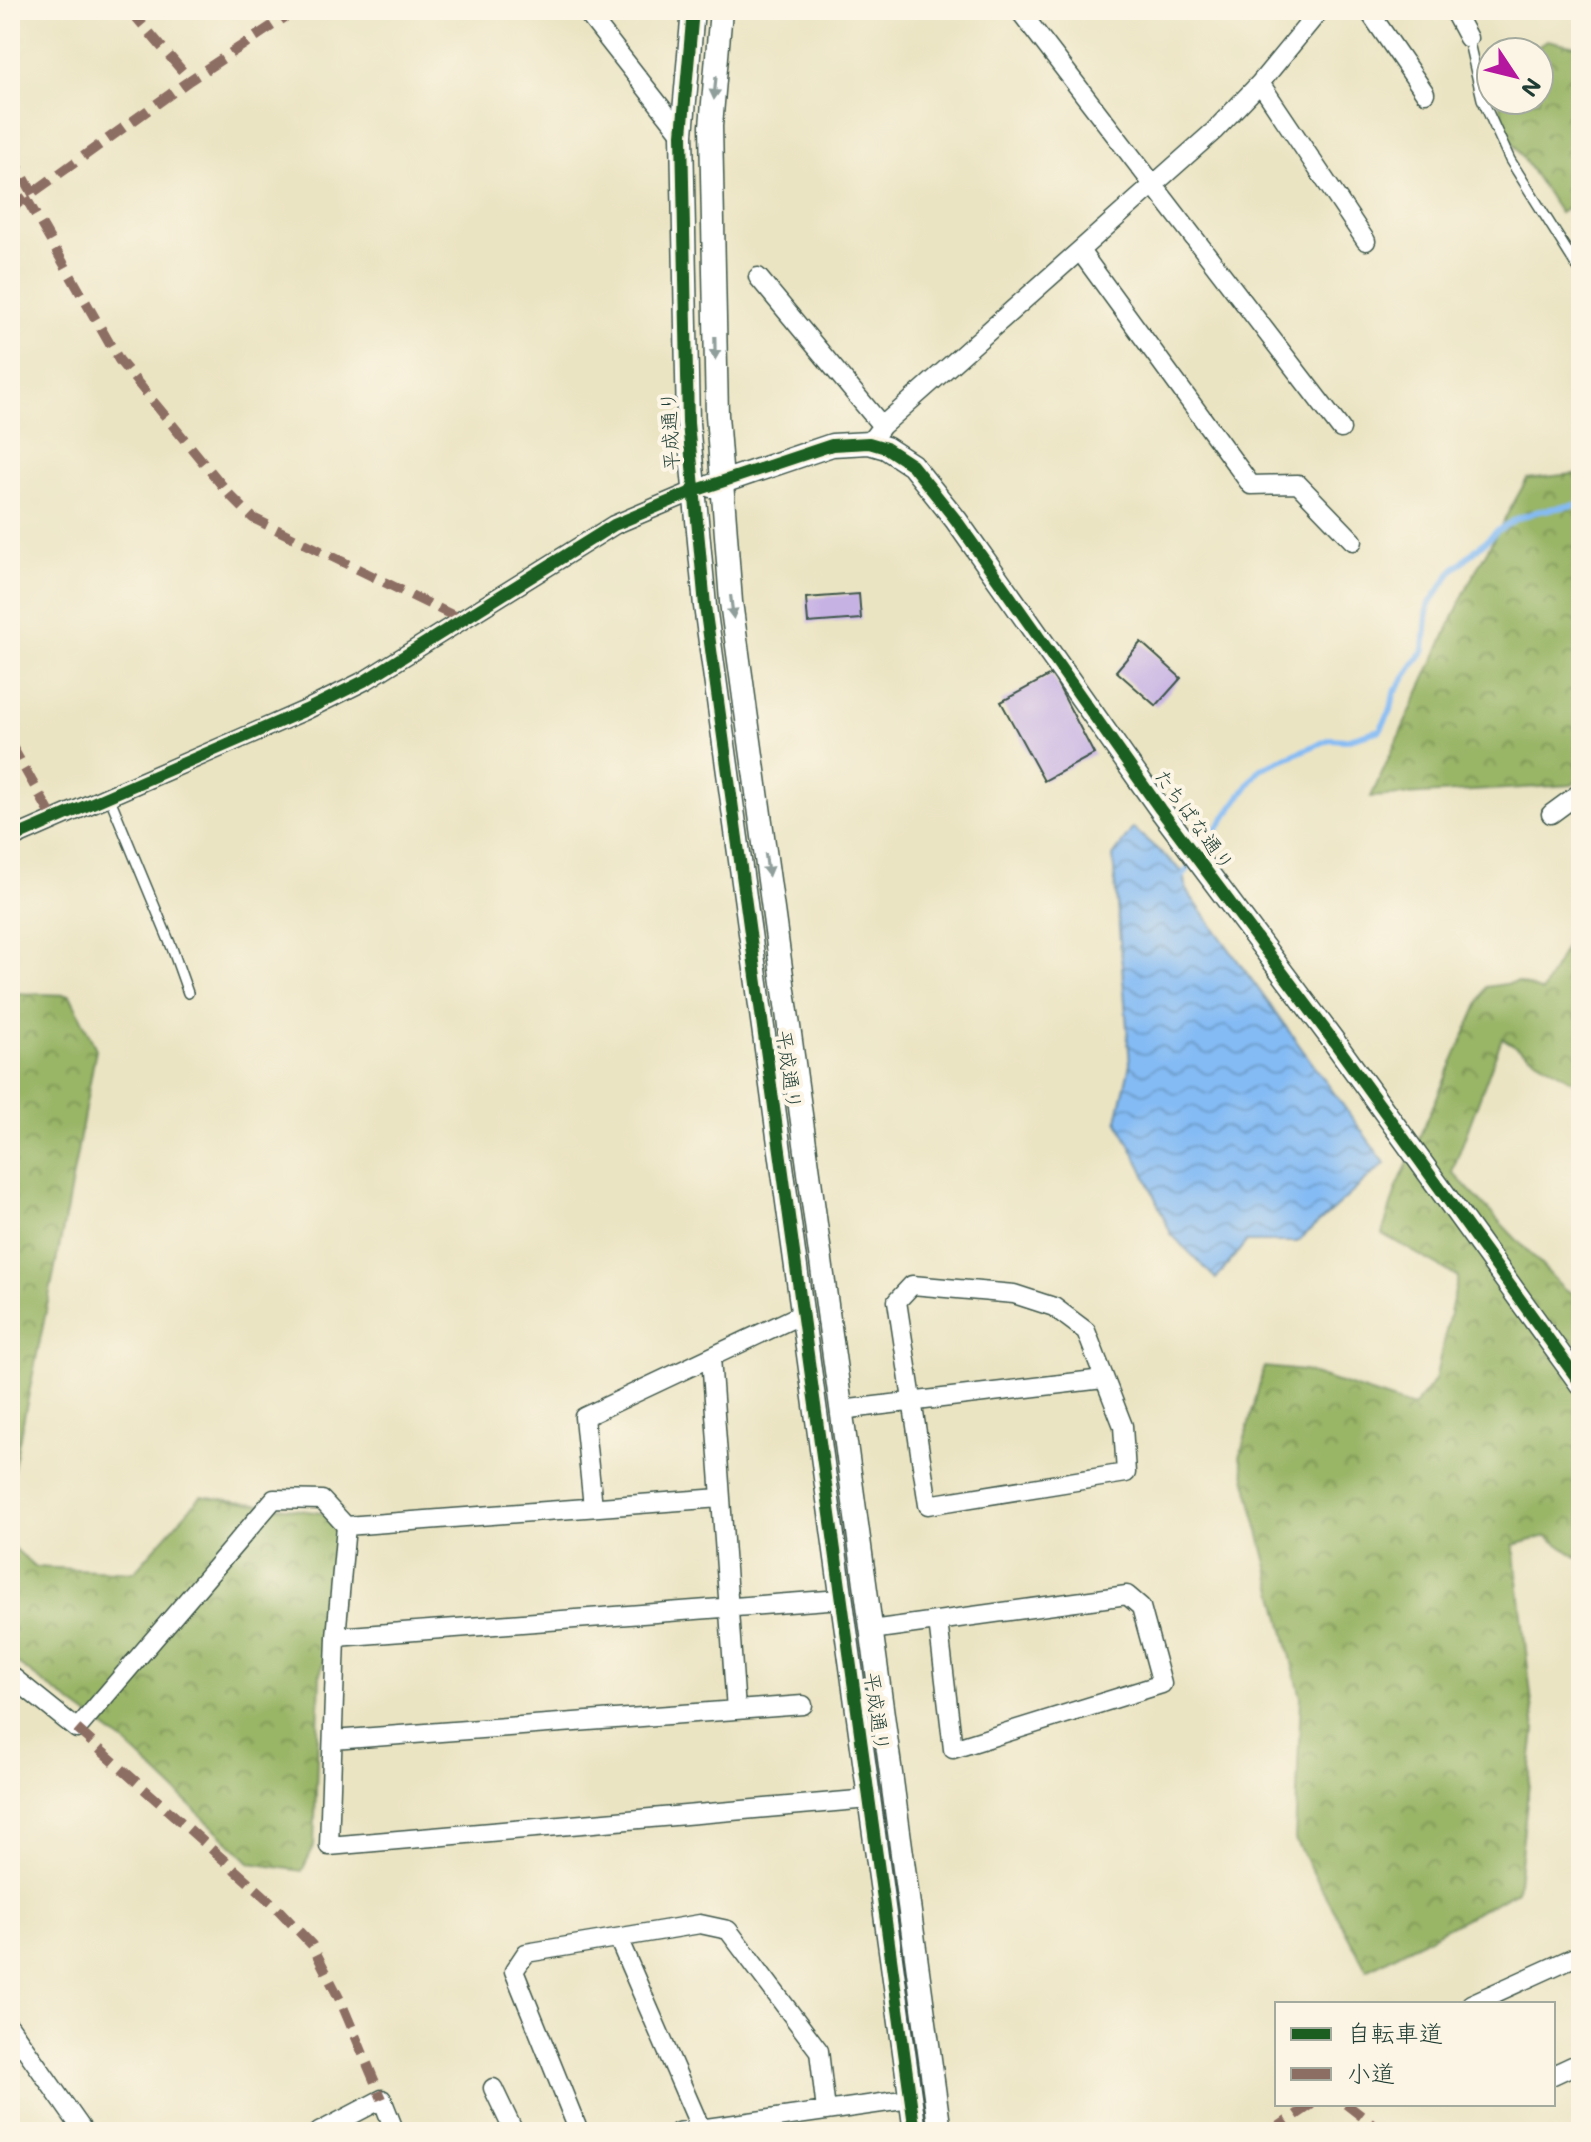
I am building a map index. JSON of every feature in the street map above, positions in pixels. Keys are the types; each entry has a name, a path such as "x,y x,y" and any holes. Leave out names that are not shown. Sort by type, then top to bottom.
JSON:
{"street":[{"path":"585,10 682,134"},
{"name":"平成通り","path":"693,10 682,134 688,423 707,621 915,2132"},
{"name":"平成通り","path":"721,10 711,126 717,415 731,602 940,2132"},
{"path":"1019,10 1341,429"},
{"path":"758,277 875,434 1214,131 1260,83 1320,10"},
{"path":"1368,10 1425,93"},
{"path":"1453,10 1468,38"},
{"path":"1260,83 1366,241"},
{"path":"1080,251 1251,485 1298,484 1353,541"},
{"name":"たちばな通り","path":"694,491 832,445 875,434 886,448 912,465 956,520 1160,809 1332,1039 1581,1384"},
{"path":"10,839 306,710 366,680 614,525 694,491"},
{"path":"1551,814 1581,792"},
{"path":"912,1285 1014,1294 1054,1307 1086,1331 1123,1426 1126,1473 928,1505 913,1401 897,1301 912,1285"},
{"path":"593,1507 584,1417 802,1314"},
{"path":"711,1357 736,1710"},
{"path":"841,1410 1103,1379"},
{"path":"346,1526 720,1498"},
{"path":"10,1675 77,1729 274,1499 322,1500 346,1526 336,1637 329,1846 869,1799"},
{"path":"871,1630 1127,1595 1141,1607 1162,1684 953,1749 938,1621"},
{"path":"336,1637 841,1599"},
{"path":"333,1740 803,1705"},
{"path":"579,2132 514,1971 526,1953 700,1924 728,1930 819,2051 826,2111"},
{"path":"618,1938 701,2129"},
{"path":"1475,2002 1581,1954"},
{"path":"10,2027 84,2132"},
{"path":"1555,2074 1581,2062"},
{"path":"493,2088 514,2132"},
{"path":"319,2132 382,2099 395,2132"},
{"path":"678,2132 910,2099"}],"lane":[{"path":"1468,38 1482,99 1510,160 1581,273"},
{"path":"109,796 188,993"}],"green space":[{"path":"1555,42 1581,47 1581,199 1560,213 1507,134 1503,116 1555,116"},
{"path":"1581,473 1581,778 1572,785 1371,797 1469,583 1527,479"},
{"path":"1581,916 1581,1086 1502,1038 1452,1172 1563,1288 1581,1298 1581,1560 1547,1536 1514,1545 1535,1730 1517,1891 1367,1970 1295,1840 1301,1697 1240,1457 1264,1367 1304,1371 1413,1407 1435,1380 1458,1277 1382,1234 1397,1187 1486,987 1518,982 1542,992"},
{"path":"10,993 70,995 96,1049 64,1224 10,1485"},
{"path":"201,1496 335,1515 340,1597 320,1675 314,1846 302,1871 251,1863 125,1743 10,1658 10,1544 35,1567 134,1572"}],"water":[{"path":"1133,828 1184,873 1187,891 1385,1163 1297,1242 1246,1242 1216,1279 1171,1234 1117,1120 1130,1064 1113,856"}],"building":[{"path":"859,594 861,619 808,623 806,598"},
{"path":"1141,642 1181,678 1156,706 1116,671"},
{"path":"1052,674 1094,754 1044,781 1001,702"}],"waterway":[{"path":"1182,877 1260,769 1330,739 1346,740 1380,730 1391,710 1394,693 1424,650 1428,606 1453,570 1497,531 1516,519 1539,511 1581,504"}],"marked path":[{"path":"130,10 190,80"},
{"path":"10,209 190,80 296,10"},
{"path":"10,152 33,194"},
{"path":"26,198 119,360 230,495 253,518 460,619"},
{"path":"10,743 54,820"},
{"path":"77,1729 273,1904 312,1945 341,2002 382,2099"},
{"path":"1271,2132 1309,2106"},
{"path":"1349,2106 1382,2132"}],"cycle path":[{"path":"693,10 682,134 688,423 705,606 915,2132"},
{"path":"10,839 306,710 366,680 614,525 694,491 832,445 869,443 886,448 912,465 956,520 1160,809 1332,1039 1581,1384"}]}
